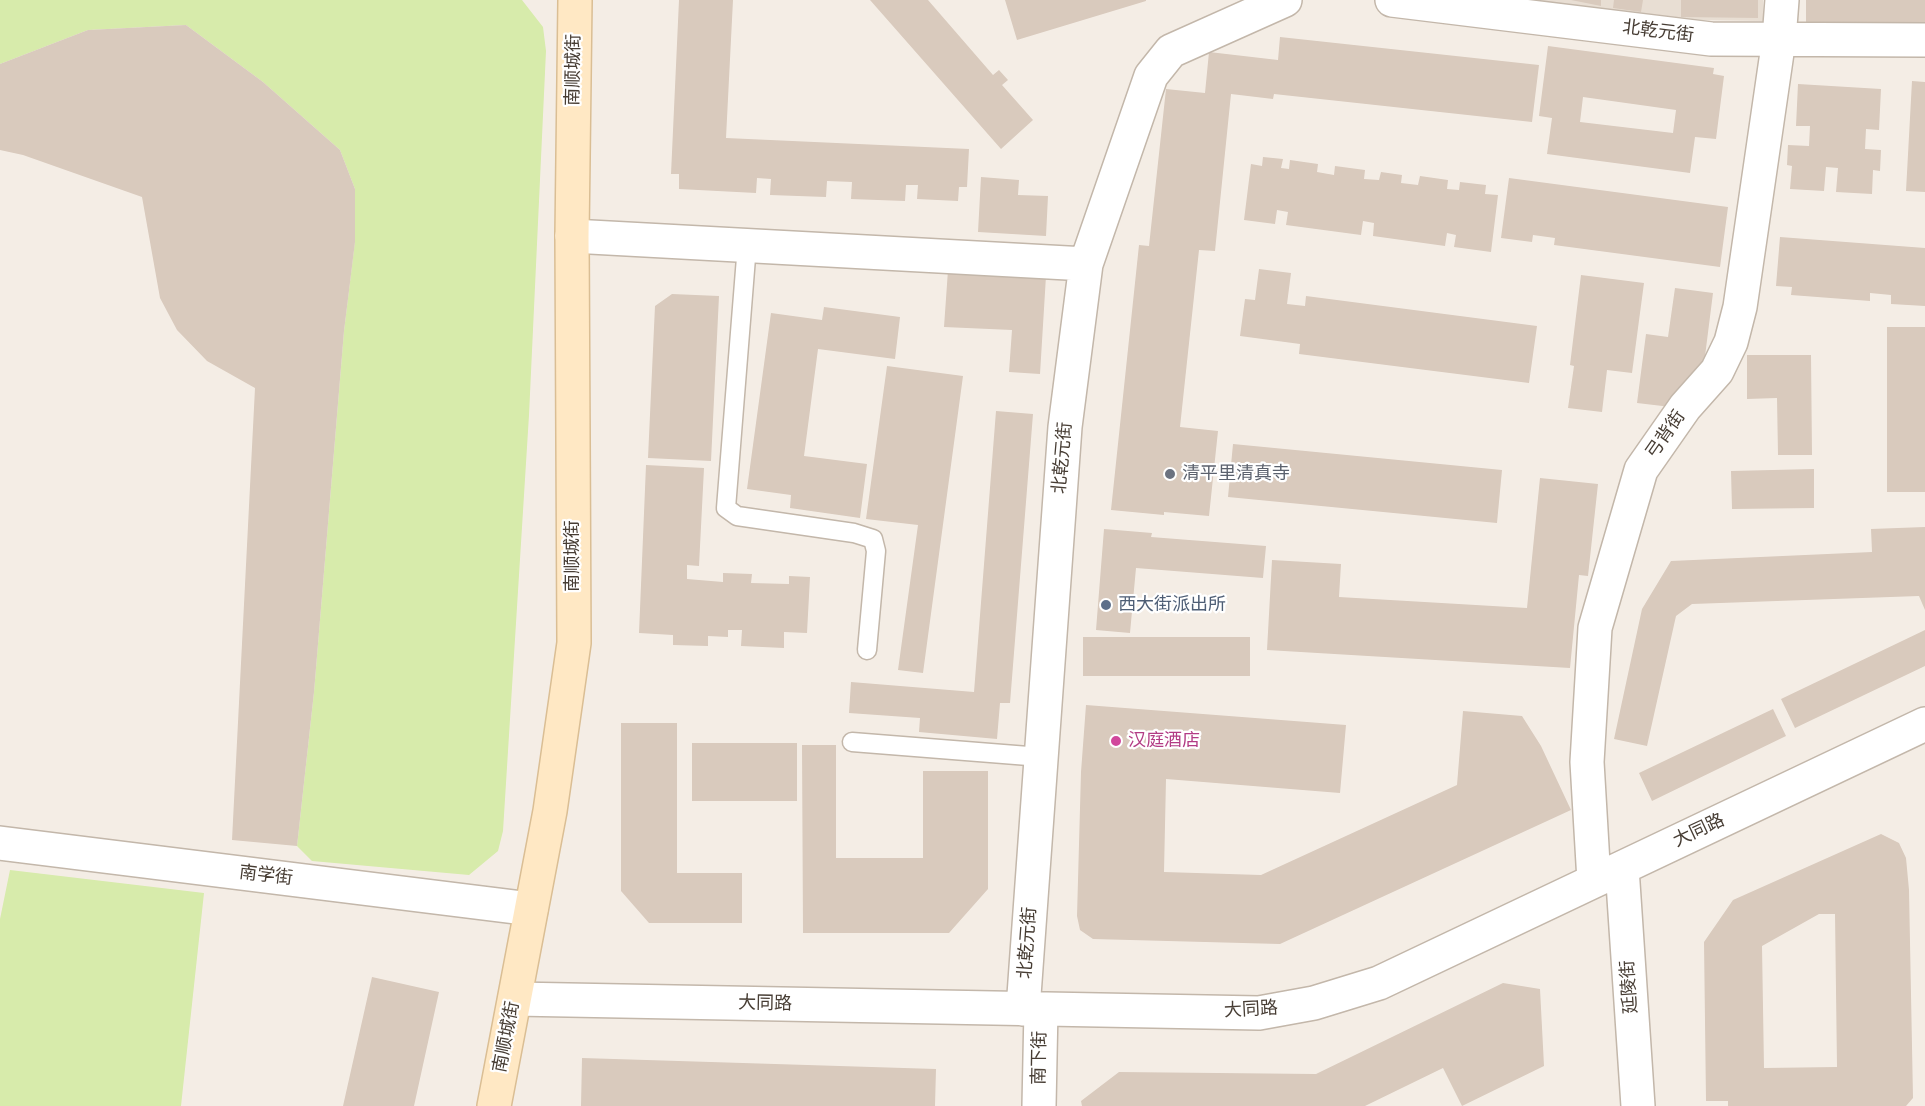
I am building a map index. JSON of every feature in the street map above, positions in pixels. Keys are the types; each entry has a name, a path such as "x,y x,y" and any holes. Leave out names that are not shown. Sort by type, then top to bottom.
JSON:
{"street":[{"path":"559,0 574,16"},
{"name":"北乾元街","path":"1032,1009 1041,757 1065,427 1086,264 1151,76 1171,51 1285,0"},
{"name":"北乾元街","path":"1392,0 1711,39 1925,40"},
{"name":"弓背街","path":"1608,874 1587,762 1595,628 1641,470 1684,407 1717,371 1731,342 1740,307 1779,39 1782,0"},
{"name":"南顺城街","path":"494,1106 550,811 573,643 574,16"},
{"path":"572,236 1086,264"},
{"name":"大同路","path":"515,999 1259,1013 1314,1003 1379,983 1925,724"},
{"name":"南学街","path":"0,843 531,909"},
{"name":"延陵街","path":"1608,874 1638,1106"},
{"name":"南下街","path":"1032,1009 1039,1106"}],"lane":[{"path":"747,245 726,508 737,516 854,533 873,539 876,551 867,650"},
{"path":"852,742 1041,757"}],"shaded area":[{"path":"1494,0 1763,0 1763,21 1649,19"}],"green space":[{"path":"0,0 522,0 543,27 546,51 529,415 503,831 498,851 469,875 312,861 297,846 314,692 344,331 355,241 355,189 340,150 263,82 186,25 88,30 0,64"},
{"path":"10,870 204,893 181,1106 0,1106 0,919"}],"building":[{"path":"679,0 733,0 726,138 969,149 967,187 959,187 958,201 917,199 918,185 906,185 905,201 851,199 852,182 827,181 826,197 770,195 771,179 757,178 756,193 679,189 679,174 671,174"},
{"path":"870,0 928,0 993,75 999,70 1008,80 1002,85 1033,120 1001,149"},
{"path":"1005,0 1146,0 1146,1 1017,40"},
{"path":"1571,0 1601,0 1601,6"},
{"path":"1614,0 1643,0 1641,12 1613,8"},
{"path":"1681,0 1758,0 1758,18 1681,17"},
{"path":"1806,0 1925,0 1925,25 1806,22"},
{"path":"186,25 263,82 340,150 355,189 355,242 344,331 314,692 297,846 232,840 255,388 207,361 177,330 160,298 142,197 23,155 0,150 0,64 88,30"},
{"path":"1280,37 1539,65 1532,122 1274,94 1273,99 1231,94 1215,251 1199,250 1180,427 1218,431 1209,516 1111,510 1139,245 1149,246 1166,89 1205,93 1209,52 1278,60"},
{"path":"1548,46 1714,68 1713,74 1724,76 1716,139 1695,137 1690,173 1547,154 1552,118 1539,116","holes":["1583,97 1676,110 1673,133 1580,122"]},
{"path":"1912,81 1925,82 1925,192 1906,191"},
{"path":"1798,84 1881,89 1879,130 1866,129 1865,149 1881,150 1880,171 1873,170 1872,194 1836,192 1838,168 1826,167 1824,191 1790,189 1792,166 1787,165 1788,145 1809,146 1810,126 1796,126"},
{"path":"1263,157 1283,159 1281,168 1289,169 1290,160 1318,164 1317,172 1334,175 1335,166 1365,170 1364,179 1379,180 1381,172 1402,175 1401,183 1418,185 1420,176 1448,180 1447,189 1459,190 1460,182 1486,185 1485,194 1498,195 1491,252 1454,247 1456,235 1447,233 1445,246 1373,236 1374,223 1363,221 1361,235 1286,225 1288,212 1277,210 1275,224 1244,220 1251,164 1262,166"},
{"path":"981,177 1019,180 1018,195 1048,196 1046,236 978,232"},
{"path":"1509,178 1728,207 1720,267 1554,245 1555,238 1533,235 1532,242 1501,238"},
{"path":"1780,237 1925,248 1925,306 1891,304 1891,295 1870,293 1870,301 1791,295 1792,287 1776,286"},
{"path":"1259,269 1291,273 1287,304 1305,306 1306,296 1537,326 1529,383 1299,354 1300,344 1240,336 1245,299 1255,300"},
{"path":"948,270 1046,276 1040,374 1009,372 1012,330 944,327"},
{"path":"1581,275 1644,283 1632,373 1607,370 1602,412 1568,408 1574,366 1570,365"},
{"path":"1675,288 1713,293 1703,372 1671,407 1637,403 1646,334 1668,337"},
{"path":"672,294 719,296 711,461 648,458 655,306"},
{"path":"824,307 900,317 895,359 818,349 804,456 867,464 860,518 790,508 791,495 747,489 771,313 822,320"},
{"path":"1887,327 1925,327 1925,492 1887,492"},
{"path":"1747,355 1811,355 1812,455 1778,455 1777,398 1747,399"},
{"path":"887,366 963,376 923,673 898,670 918,525 866,519"},
{"path":"996,411 1033,414 1010,703 1000,703 997,739 919,732 920,718 849,713 851,682 974,692"},
{"path":"1233,444 1502,470 1497,523 1228,497"},
{"path":"646,465 704,468 699,566 687,565 687,579 723,582 723,573 752,574 751,583 789,584 789,576 810,577 807,633 784,632 784,648 741,646 742,630 728,630 728,637 708,636 708,646 673,645 673,635 639,633"},
{"path":"1814,469 1814,508 1732,509 1731,471"},
{"path":"1540,478 1598,484 1588,576 1579,575 1570,668 1267,650 1272,560 1341,564 1339,597 1527,608"},
{"path":"1925,527 1925,610 1919,596 1692,604 1676,616 1647,746 1614,739 1642,609 1671,561 1872,552 1871,529"},
{"path":"1104,529 1152,533 1151,537 1266,546 1263,578 1136,568 1130,633 1096,630"},
{"path":"1925,630 1925,666 1795,728 1781,699"},
{"path":"1083,637 1250,637 1250,676 1083,676"},
{"path":"1086,705 1346,725 1340,793 1166,779 1164,872 1261,875 1457,785 1463,711 1522,716 1541,746 1571,810 1280,944 1093,939 1080,930 1077,916 1081,772"},
{"path":"1773,709 1786,736 1652,801 1639,773"},
{"path":"621,723 677,723 677,873 742,873 742,923 649,923 621,891"},
{"path":"692,743 797,743 797,801 692,801"},
{"path":"802,745 836,745 836,858 923,858 923,771 988,771 988,889 949,933 803,933"},
{"path":"1881,834 1899,843 1906,858 1909,890 1913,1098 1906,1106 1728,1106 1728,1101 1706,1101 1704,942 1733,900","holes":["1819,914 1835,914 1837,1067 1764,1068 1762,946"]},
{"path":"372,977 439,992 414,1106 343,1106"},
{"path":"1503,983 1540,989 1544,1066 1462,1106 1443,1068 1365,1106 1082,1106 1081,1101 1119,1072 1316,1074"},
{"path":"582,1058 936,1069 935,1106 581,1106"}],"place":[{"name":"清平里清真寺","path":"1170,474"},
{"name":"西大街派出所","path":"1106,605"},
{"name":"汉庭酒店","path":"1116,741"}]}
